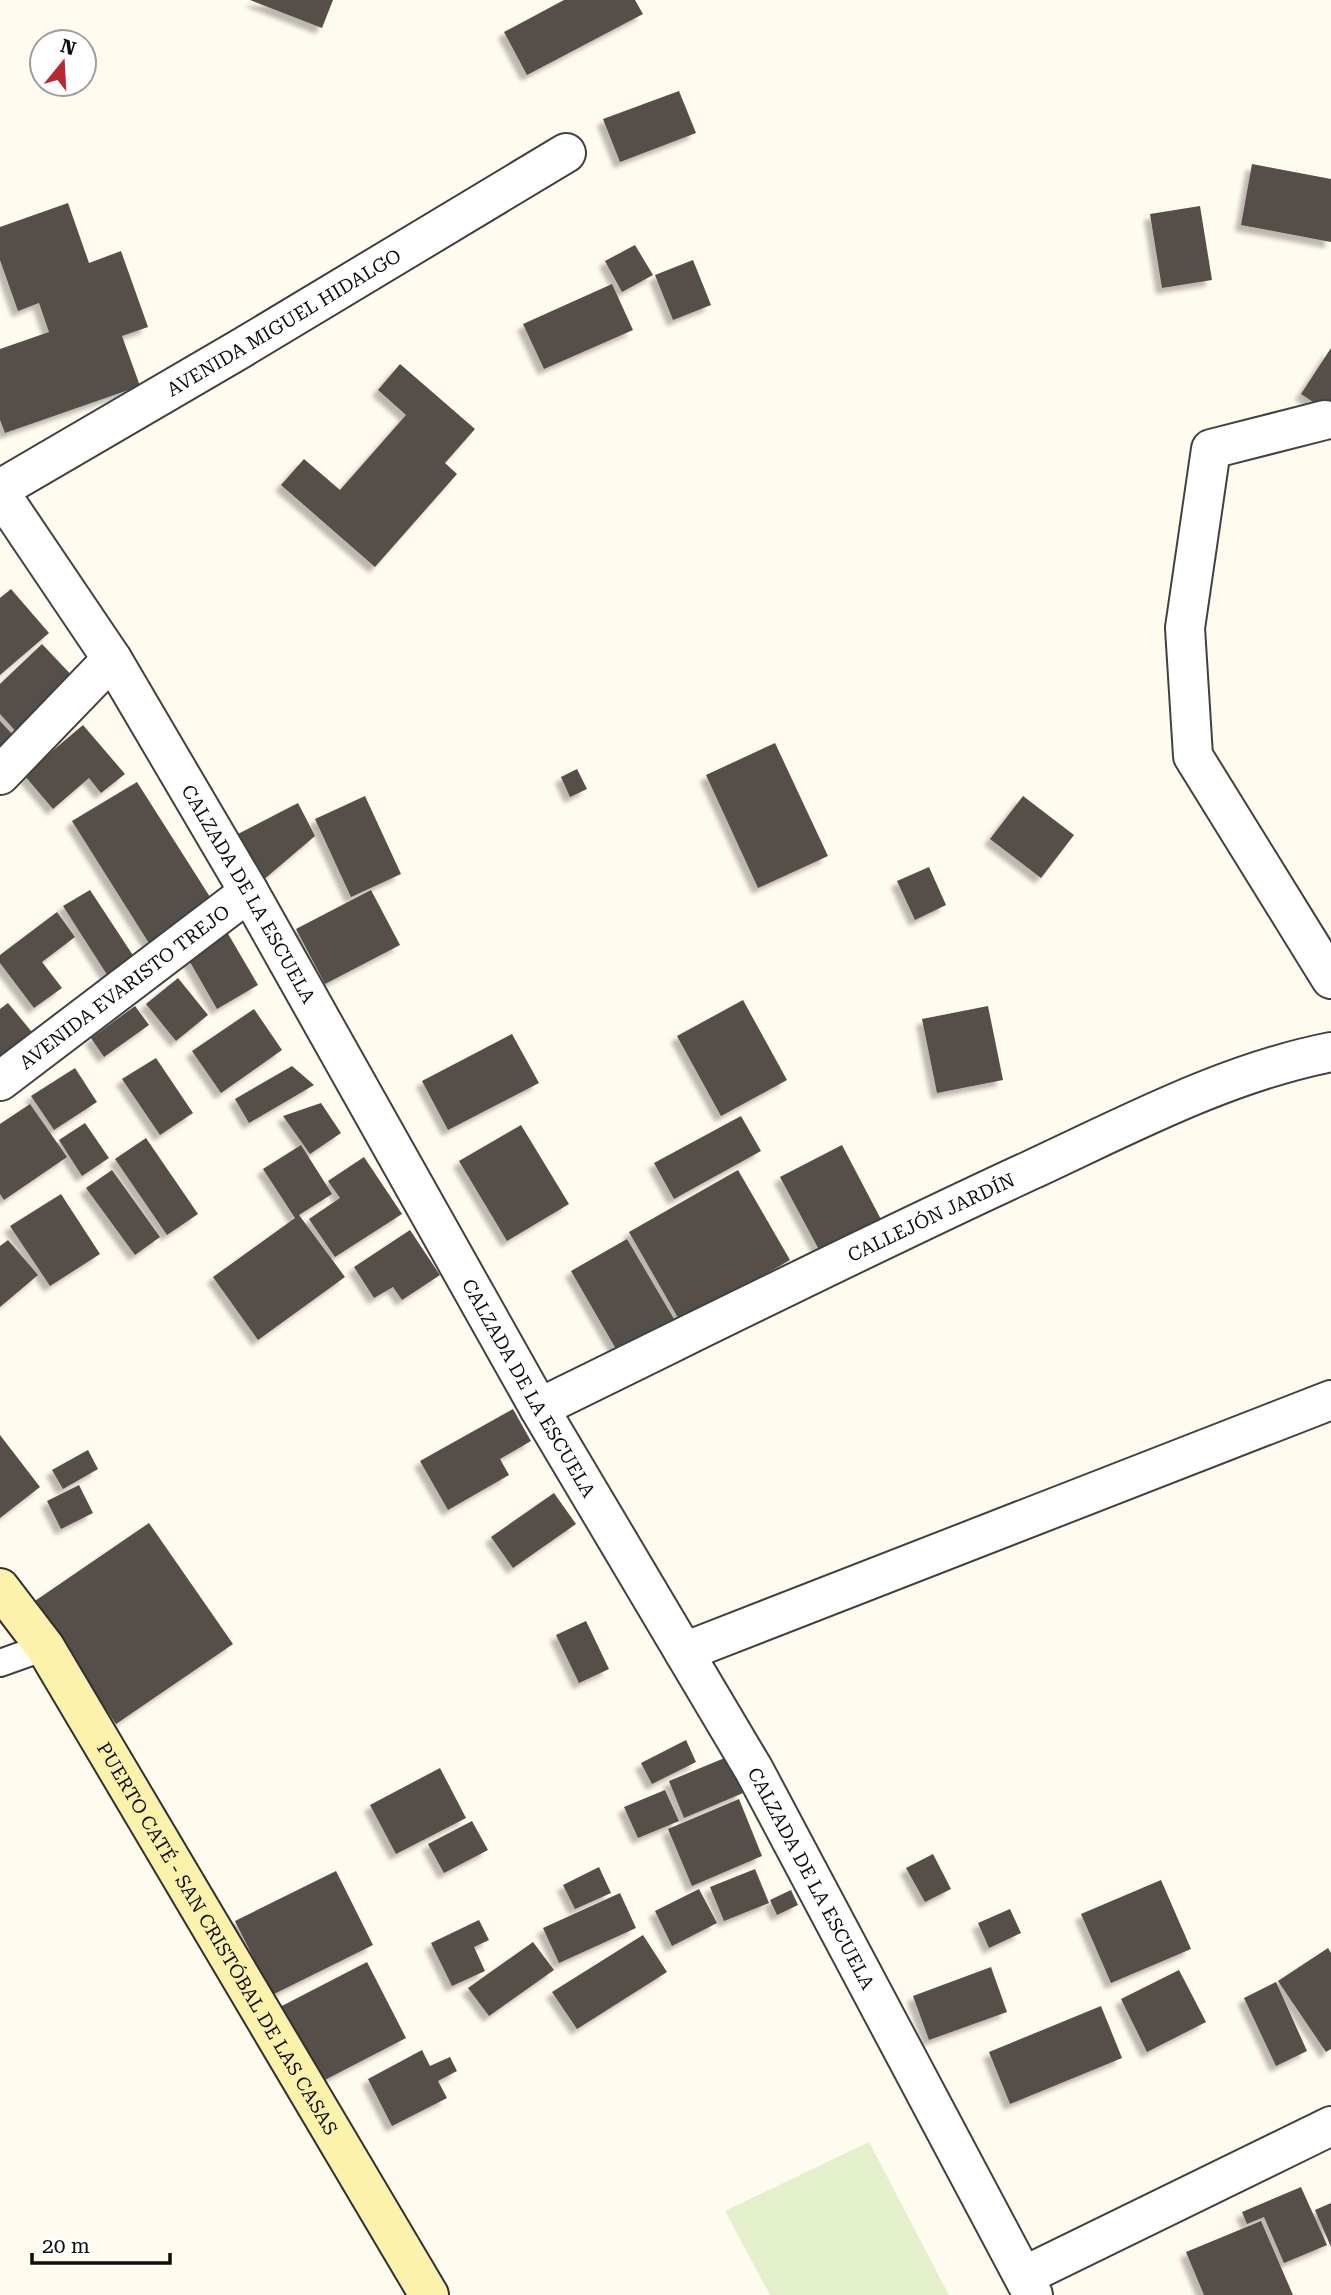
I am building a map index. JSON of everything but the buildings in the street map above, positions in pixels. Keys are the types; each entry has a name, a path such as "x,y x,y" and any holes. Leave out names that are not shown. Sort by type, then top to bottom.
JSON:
{"main road":[{"name":"PUERTO CATÉ - SAN CRISTÓBAL DE LAS CASAS","path":"0,1588 45,1647 429,2295"}],"street":[{"name":"AVENIDA MIGUEL HIDALGO","path":"0,491 566,153"},
{"path":"1325,420 1211,449 1185,628 1193,757 1331,979"},
{"name":"CALZADA DE LA ESCUELA","path":"0,491 112,659 249,892 539,1408 754,1770 1029,2286"},
{"path":"0,775 112,659"},
{"name":"AVENIDA EVARISTO TREJO","path":"0,1081 249,892"},
{"name":"CALLEJÓN JARDÍN","path":"539,1408 938,1213 1200,1091 1291,1060 1331,1052"},
{"path":"684,1652 1331,1400"},
{"path":"1029,2286 1331,2126"}],"lane":[{"path":"0,1663 45,1647"}],"green space":[{"path":"869,2142 949,2295 770,2295 725,2211"}]}
